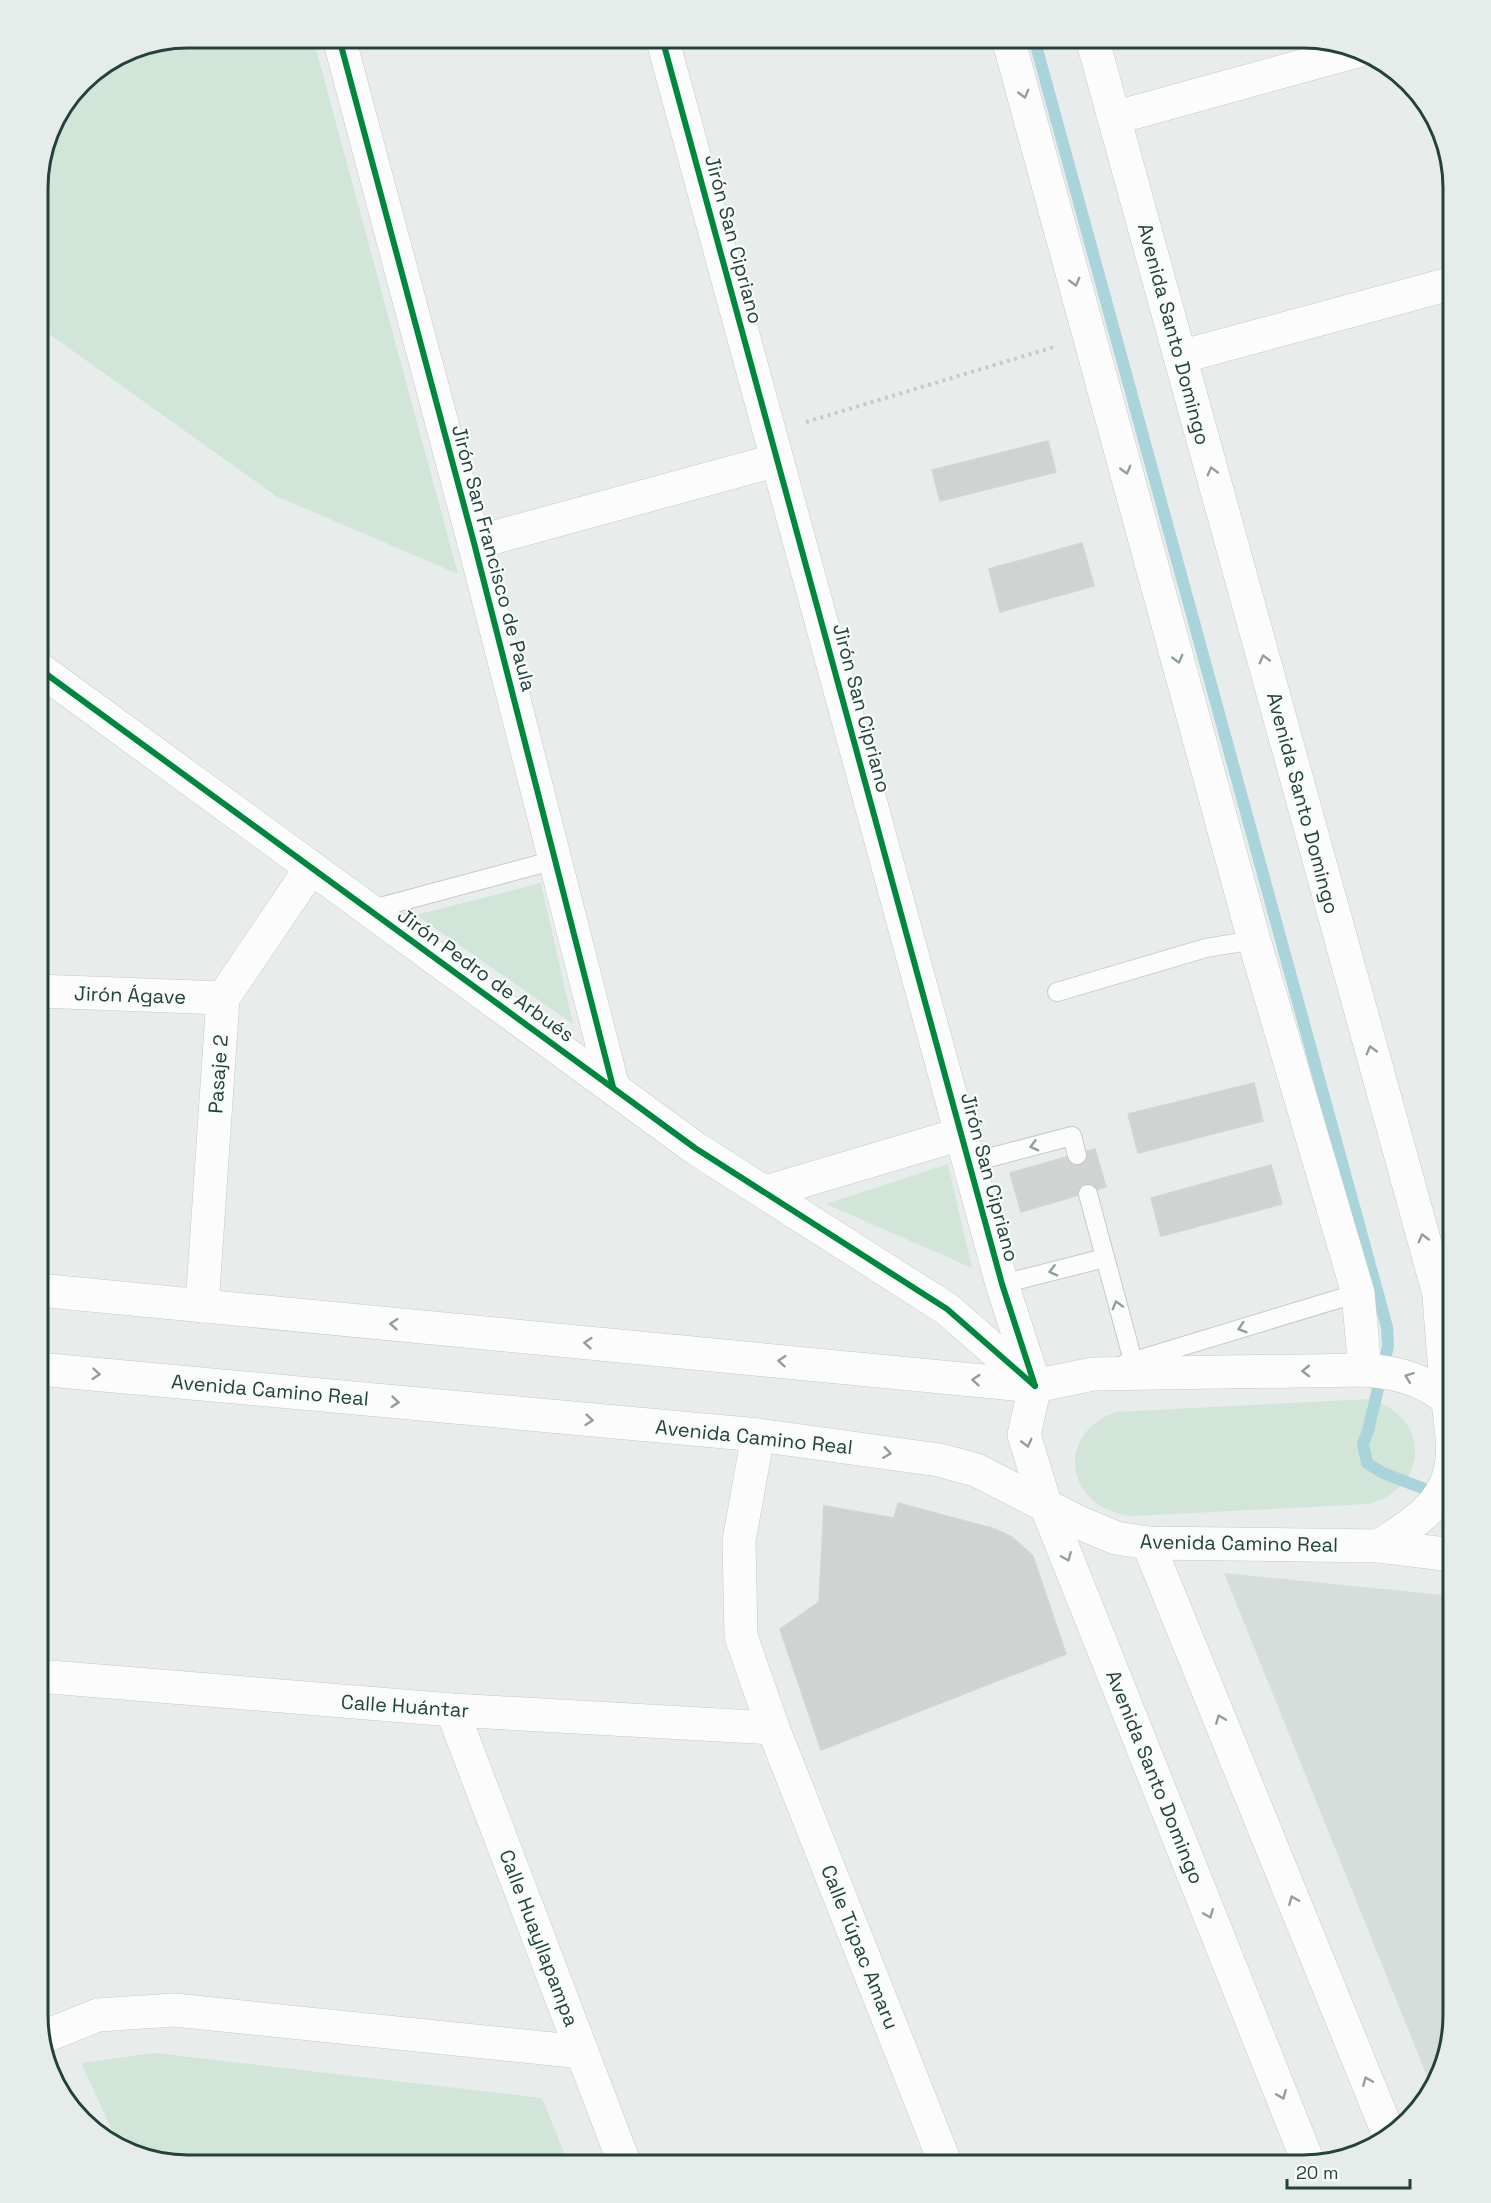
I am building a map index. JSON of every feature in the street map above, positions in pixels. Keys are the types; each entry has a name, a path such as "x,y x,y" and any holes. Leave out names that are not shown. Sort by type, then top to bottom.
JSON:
{"street":[{"name":"Jirón San Francisco de Paula","path":"342,48 474,543 613,1087"},
{"name":"Jirón San Cipriano","path":"665,48 1002,1284 1035,1386"},
{"path":"1011,48 1254,940 1358,1293 1365,1370"},
{"name":"Avenida Santo Domingo","path":"1095,48 1180,357 1443,1281"},
{"path":"1114,118 1345,54"},
{"path":"1180,357 1443,293"},
{"path":"474,543 773,446"},
{"name":"Jirón Pedro de Arbués","path":"48,675 695,1148 947,1309 1035,1386"},
{"path":"223,998 311,868"},
{"name":"Jirón Ágave","path":"48,991 223,998"},
{"name":"Pasaje 2","path":"202,1306 223,998"},
{"path":"766,1192 965,1148"},
{"path":"48,1291 1035,1386 1093,1374 1365,1370 1397,1372 1425,1383 1443,1395"},
{"name":"Avenida Camino Real","path":"48,1370 758,1435 939,1460 976,1470 1045,1503 1078,1522 1116,1538 1148,1544 1379,1546 1443,1554"},
{"name":"Avenida Santo Domingo","path":"1035,1386 1024,1435 1045,1503 1305,2155"},
{"name":"Calle Túpac Amaru","path":"758,1435 739,1541 741,1636 773,1728 942,2155"},
{"name":"Avenida Santo Domingo","path":"1379,1546 1429,1509 1443,1487"},
{"path":"1148,1544 1386,2127"},
{"name":"Calle Huántar","path":"48,1677 452,1710 773,1728"},
{"name":"Calle Huayllapampa","path":"452,1710 621,2155"},
{"path":"49,2035 98,2015 174,2010 582,2052"}],"lane":[{"path":"369,910 555,860"},
{"path":"1057,992 1206,948 1254,940"},
{"path":"965,1148 1072,1136 1077,1155"},
{"path":"1088,1194 1133,1361"},
{"path":"1002,1284 1105,1258"},
{"path":"1093,1374 1358,1293"}],"path":[{"path":"773,446 1089,336"}],"shaded area":[{"path":"1224,1573 1443,1595 1443,2016 1438,2052 1428,2078"}],"green space":[{"path":"188,48 316,48 458,574 276,496 48,333 48,178 53,151 67,118 89,89 110,72 143,55 169,49"},
{"path":"541,883 573,1024 416,915"},
{"path":"948,1164 972,1268 826,1204"},
{"path":"1370,1399 1390,1408 1404,1421 1413,1436 1415,1453 1412,1469 1403,1484 1388,1496 1368,1504 1132,1516 1110,1511 1093,1500 1081,1486 1076,1470 1076,1453 1083,1437 1096,1423 1116,1412"},
{"path":"155,2053 542,2098 565,2155 178,2155 160,2152 143,2148 114,2133 81,2063"}],"building":[{"path":"1048,441 1056,472 940,501 932,470"},
{"path":"1082,543 1094,586 1000,612 989,569"},
{"path":"1254,1083 1263,1121 1138,1153 1128,1114"},
{"path":"1095,1149 1106,1187 1021,1212 1010,1173"},
{"path":"1271,1165 1282,1204 1161,1236 1151,1198"},
{"path":"898,1503 995,1529 1012,1537 1033,1556 1066,1654 821,1750 780,1629 819,1602 824,1506 894,1518"}],"waterway":[{"path":"1037,48 1387,1327 1388,1346 1363,1444 1367,1463 1383,1473 1438,1494"}],"cycle path":[{"path":"342,48 474,543 613,1087"},
{"path":"665,48 1002,1284 1035,1386"},
{"path":"48,675 695,1148 947,1309 1035,1386"}]}
